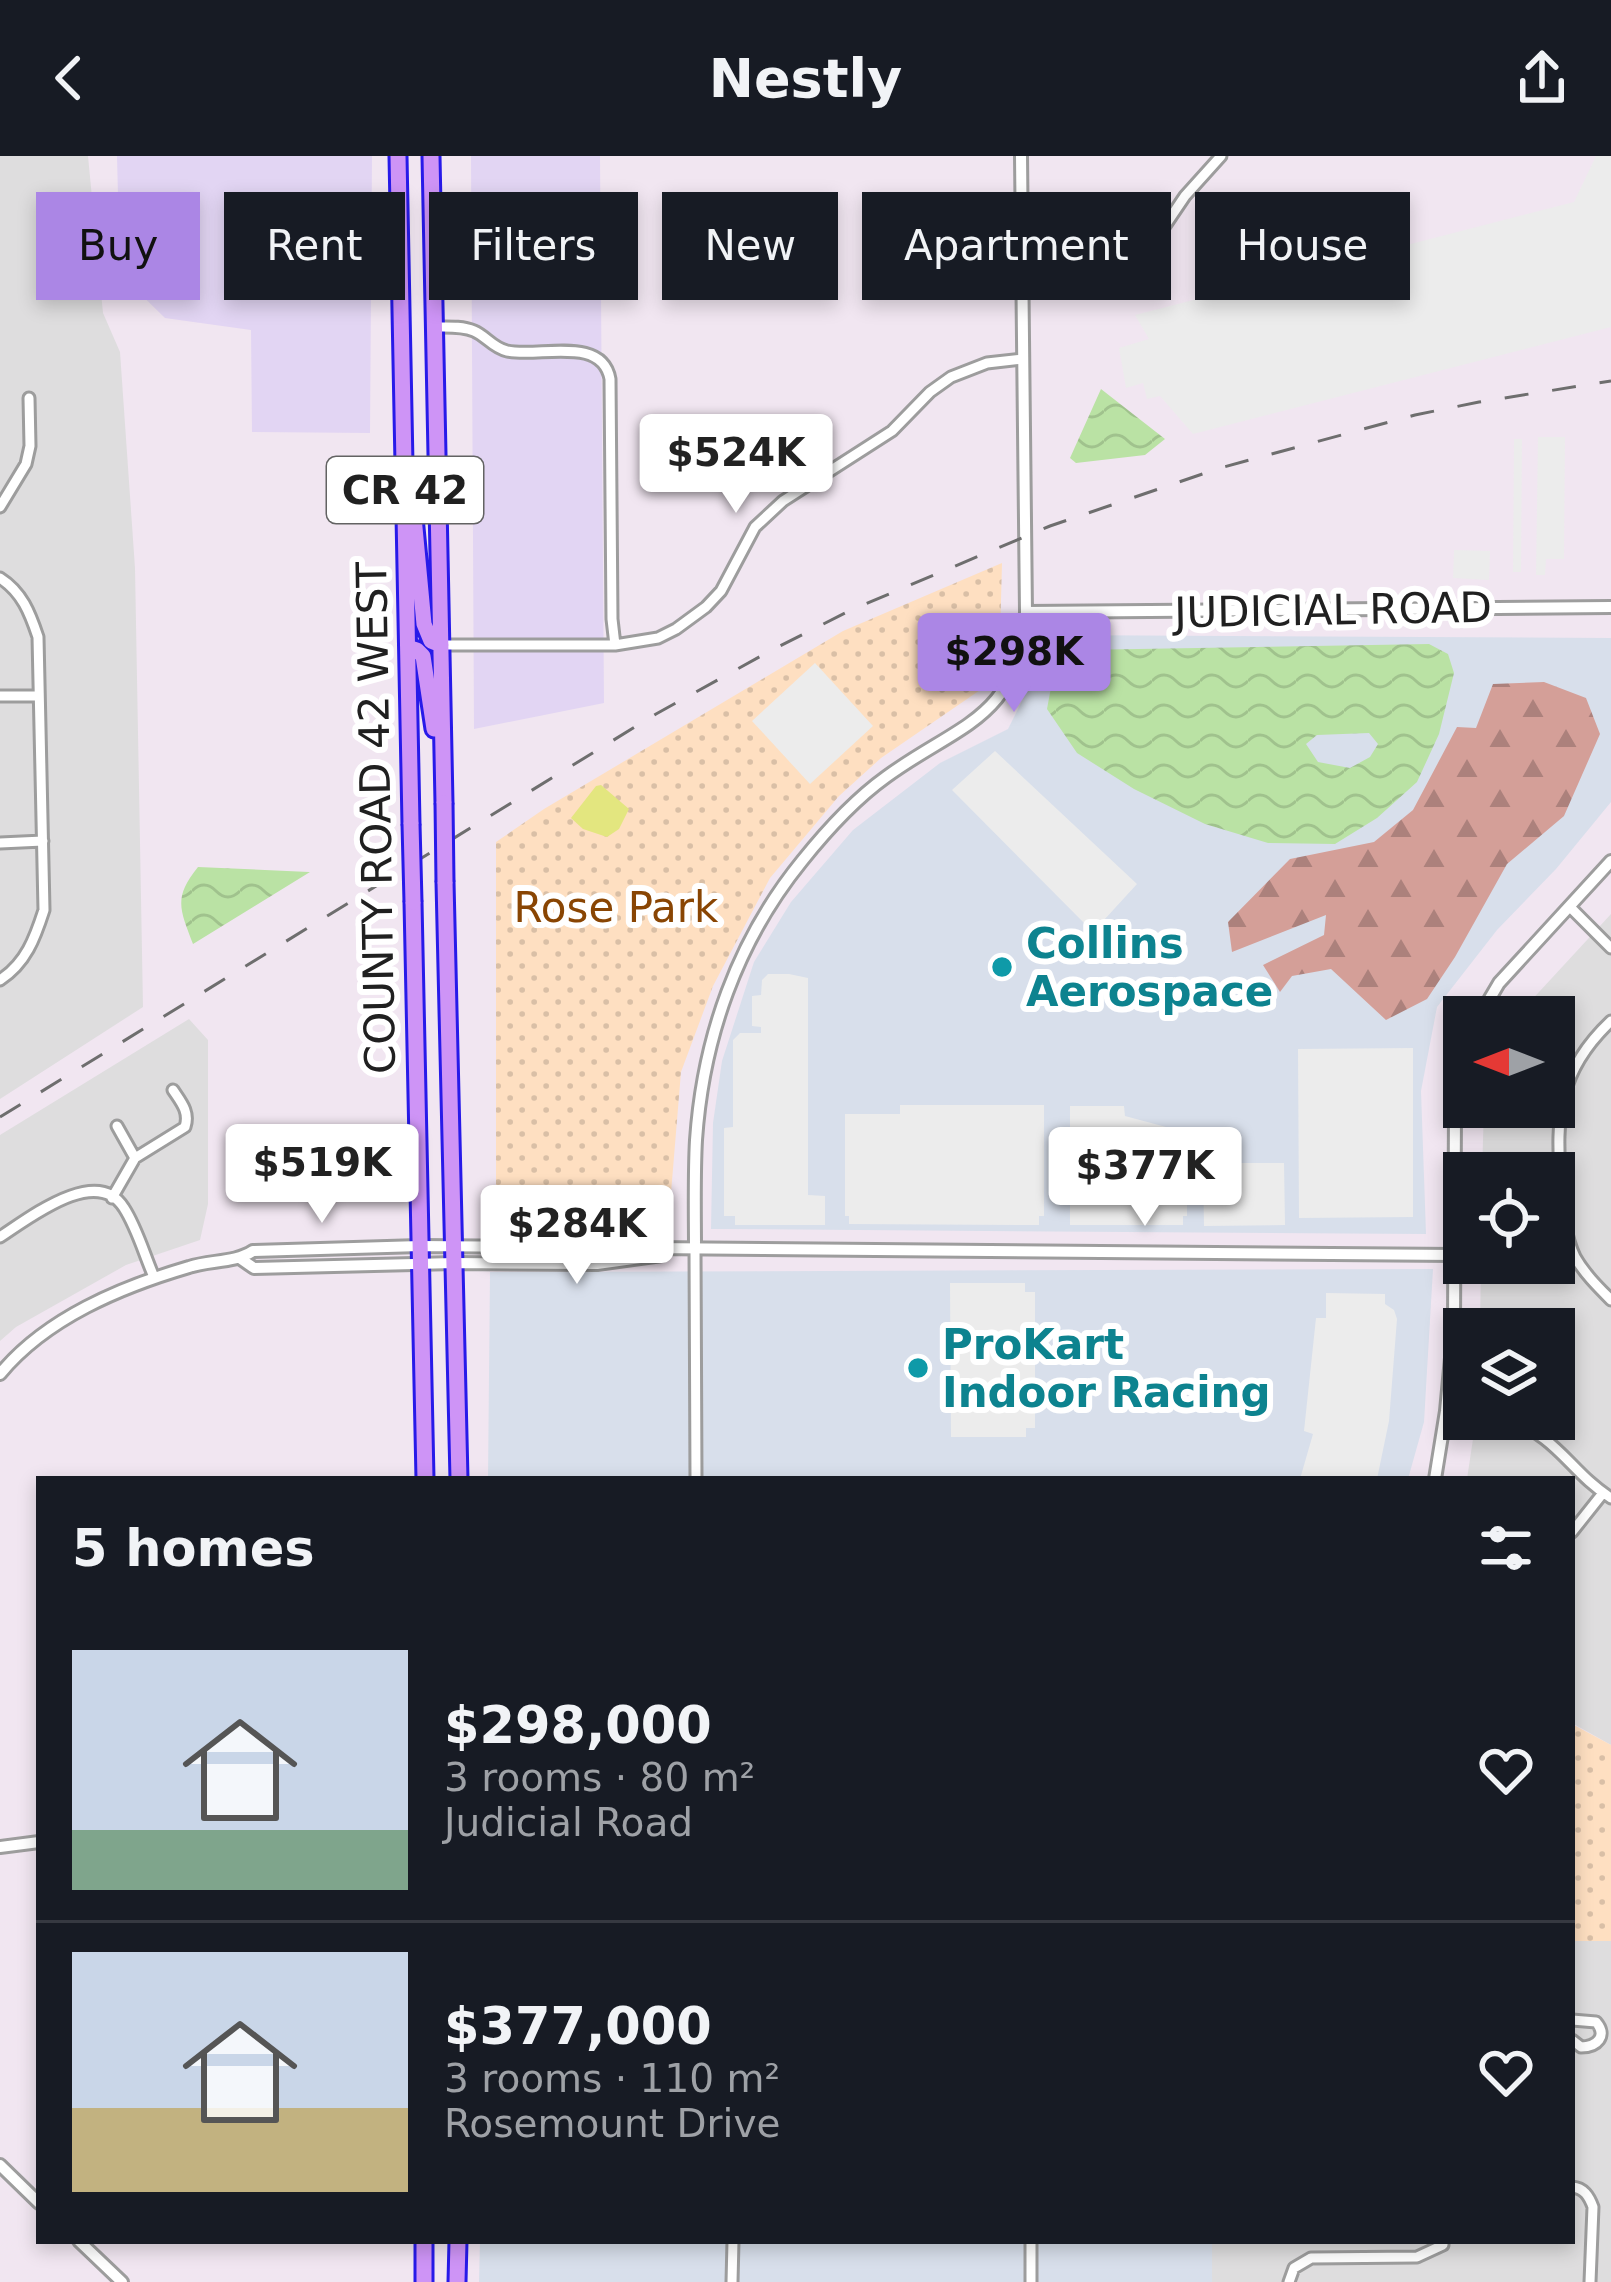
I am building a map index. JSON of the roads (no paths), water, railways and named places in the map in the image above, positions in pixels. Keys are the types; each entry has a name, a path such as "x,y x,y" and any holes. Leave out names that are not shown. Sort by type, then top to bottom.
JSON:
{"highway":[{"name":"COUNTY ROAD 42 WEST","path":"398,156 425,1476"},
{"name":"COUNTY ROAD 42 WEST","path":"432,159 459,1476"},
{"path":"404,425 424,624 431,641 441,645"},
{"path":"408,647 423,656 426,668 444,803"},
{"path":"424,2244 424,2282"},
{"path":"457,2282 458,2244"}],"street":[{"path":"696,1476 696,1145 705,1064 727,991 760,920 799,863 886,777 992,707 1022,648 1026,612 1022,156"},
{"path":"1171,217 1221,156"},
{"path":"435,327 467,328 505,351 586,353 607,367 615,645"},
{"path":"441,645 615,645 658,638 692,620 721,591 746,542 767,514 796,491 892,431 941,382 987,363 1023,358"},
{"path":"0,507 26,464 29,398"},
{"path":"0,578 29,609 38,637 44,910 33,946 0,980"},
{"name":"JUDICIAL ROAD","path":"1026,612 1611,607"},
{"path":"0,696 39,695"},
{"path":"0,843 43,842"},
{"path":"1491,996 1611,861"},
{"path":"1570,907 1611,948"},
{"path":"1611,1021 1577,1061 1561,1101 1558,1146 1564,1222 1575,1256 1611,1300"},
{"path":"112,1198 135,1158 185,1127 188,1118 173,1090"},
{"path":"117,1126 135,1158"},
{"path":"0,1237 71,1193 104,1193 122,1202 154,1277"},
{"path":"0,1374 45,1331 154,1277 202,1263 241,1259 253,1251 420,1246 454,1255"},
{"path":"241,1259 254,1268 420,1264 454,1255 695,1250 1443,1255"},
{"path":"1435,1476 1443,1430"},
{"path":"1548,1440 1607,1496 1575,1529"},
{"path":"0,1846 36,1842"},
{"path":"1575,2020 1596,2022 1602,2036 1589,2047 1575,2042"},
{"path":"0,2164 36,2200"},
{"path":"1575,2188 1588,2195 1593,2207 1590,2282"},
{"path":"82,2244 122,2282"},
{"path":"732,2282 733,2244"},
{"path":"1031,2244 1031,2282"},
{"path":"1289,2282 1294,2268 1311,2258 1417,2257 1443,2244"}],"water":[{"path":"1101,389 1165,439 1145,455 1076,463 1070,458"},
{"path":"1429,644 1448,654 1454,673 1439,734 1417,782 1377,818 1335,844 1268,843 1205,824 1134,789 1077,753 1047,709 1054,671 1078,650","holes":["1369,733 1378,744 1370,757 1350,768 1318,762 1306,744 1317,735"]},
{"path":"198,867 310,872 193,944 181,904"}],"railway":[{"path":"0,1117 656,714 851,610 1050,526 1220,468 1415,415 1611,381"}],"place":[{"name":"Collins Aerospace","path":"1002,967"},
{"name":"ProKart Indoor Racing","path":"918,1368"}],"park label":[{"name":"Rose Park","path":"616,907"}]}
